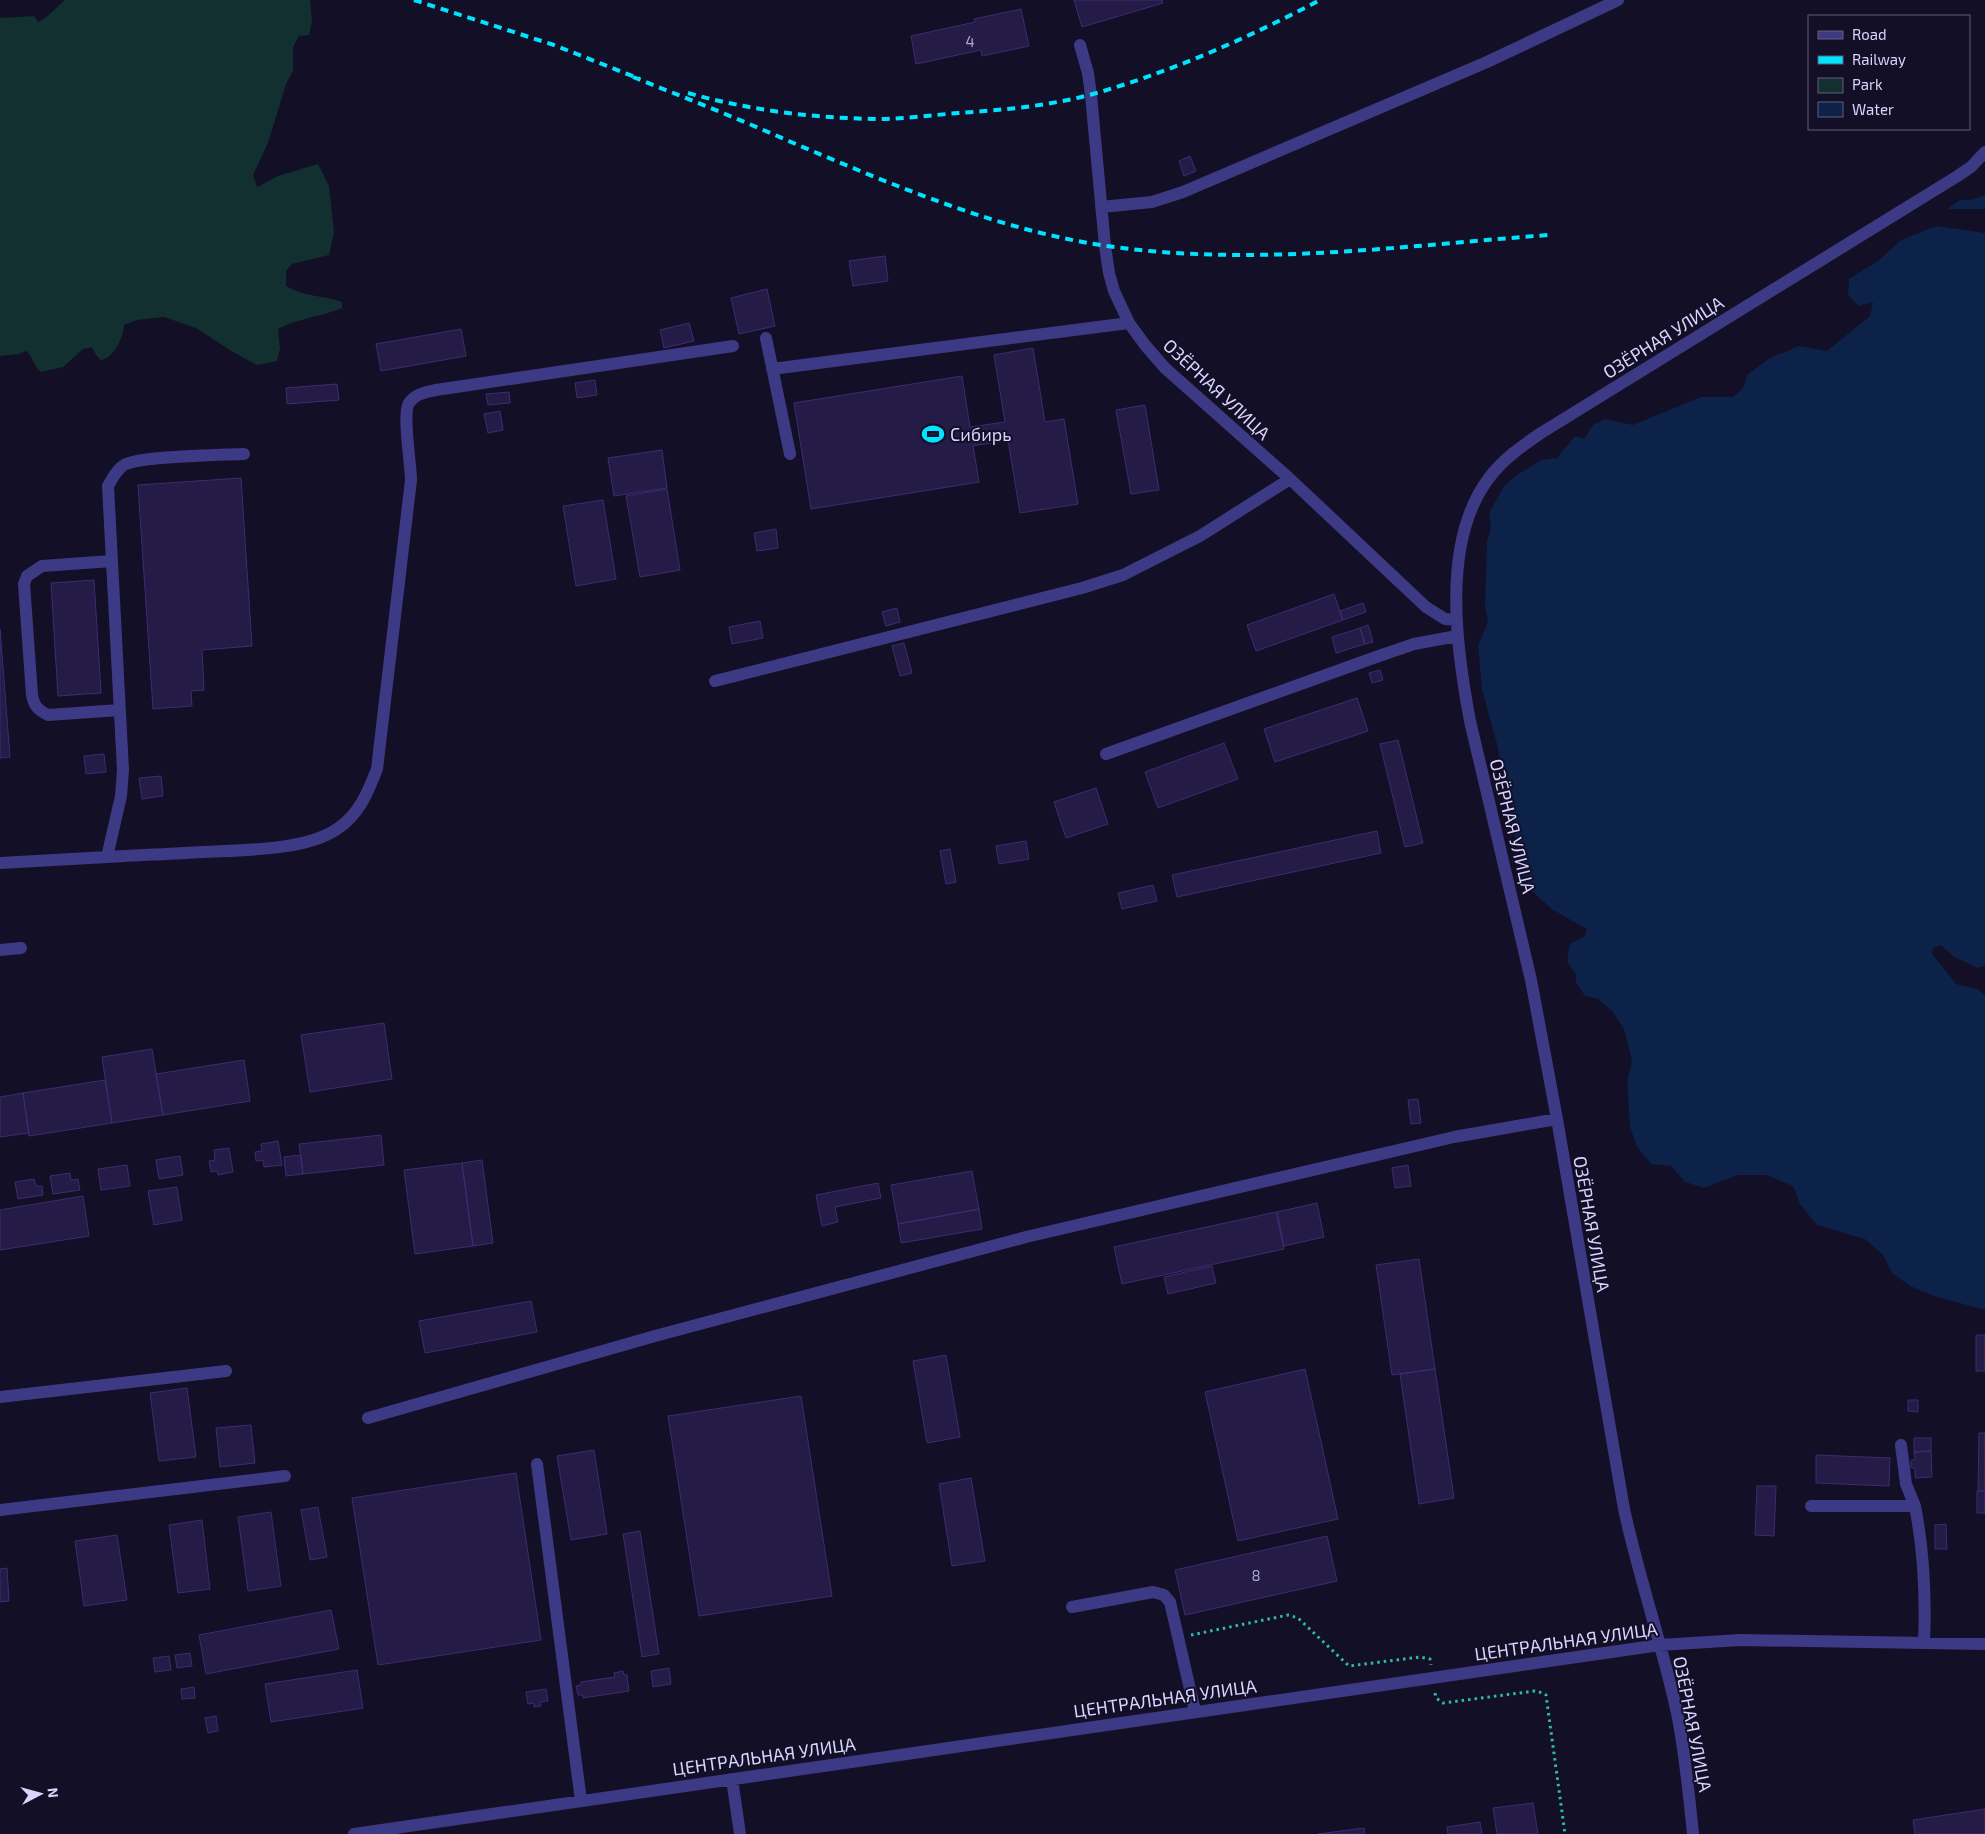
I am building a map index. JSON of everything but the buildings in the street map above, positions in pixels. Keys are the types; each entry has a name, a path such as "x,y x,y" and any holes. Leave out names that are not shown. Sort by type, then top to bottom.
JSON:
{"street":[{"path":"1101,207 1152,202 1183,192 1487,62 1618,0"},
{"name":"ОЗЁРНАЯ УЛИЦА","path":"1080,45 1090,88 1109,273 1114,291 1129,323 1165,368 1290,479 1426,607 1445,618 1456,620"},
{"name":"ОЗЁРНАЯ УЛИЦА","path":"1694,1834 1677,1713 1660,1645 1637,1568 1624,1509 1557,1119 1519,926 1470,721 1457,636 1458,571 1466,525 1473,503 1489,477 1512,454 1540,433 1956,177 1985,152"},
{"path":"772,369 1129,323"},
{"path":"766,338 790,454"},
{"path":"0,863 238,850 296,844 324,836 338,828 357,810 368,794 377,769 411,480 407,405 413,398 423,392 733,346"},
{"path":"107,857 121,796 122,770 108,486 115,473 126,464 142,460 244,454"},
{"path":"715,681 1082,588 1123,575 1200,536 1290,479"},
{"path":"112,561 42,566 27,576 24,584 32,695 39,711 48,715 119,710"},
{"path":"1106,754 1376,656 1414,644 1457,636"},
{"path":"0,950 21,948"},
{"path":"368,1418 655,1336 1026,1238 1454,1137 1557,1119"},
{"path":"0,1397 226,1371"},
{"path":"1901,1445 1906,1484 1915,1506 1922,1540 1925,1612 1924,1643"},
{"path":"537,1464 581,1801"},
{"path":"0,1510 285,1476"},
{"path":"1811,1506 1915,1506"},
{"path":"1072,1606 1153,1592 1164,1595 1170,1602 1195,1712"},
{"name":"ЦЕНТРАЛЬНАЯ УЛИЦА","path":"354,1834 1660,1645 1740,1640 1985,1644"},
{"path":"732,1779 740,1834"}],"green space":[{"path":"65,0 310,0 312,22 309,35 299,36 293,47 293,71 286,84 268,143 253,175 257,187 278,176 318,164 329,186 334,232 329,255 292,264 286,271 286,286 306,294 342,302 342,308 294,322 278,329 280,348 277,361 257,365 196,328 164,317 137,320 124,325 122,335 114,351 101,360 92,347 83,349 63,367 41,372 26,351 19,354 0,356 0,18 34,16 38,22"}],"water":[{"path":"1985,195 1985,209 1947,209 1960,200 1971,200"},
{"path":"1936,226 1985,233 1985,966 1978,968 1954,957 1941,945 1933,948 1932,954 1956,984 1977,989 1985,995 1985,1310 1934,1296 1910,1286 1892,1273 1883,1255 1865,1239 1817,1225 1800,1204 1793,1186 1766,1175 1738,1175 1704,1188 1685,1182 1671,1166 1651,1164 1637,1147 1630,1127 1627,1081 1632,1061 1624,1029 1612,1011 1598,999 1585,996 1576,983 1576,975 1567,961 1570,944 1585,936 1587,929 1553,910 1524,884 1497,744 1482,690 1478,645 1488,622 1485,606 1487,542 1491,528 1489,513 1504,486 1517,475 1541,460 1557,458 1575,436 1584,439 1593,425 1605,419 1633,425 1701,397 1732,397 1742,390 1748,374 1770,358 1799,346 1827,351 1870,316 1873,302 1859,306 1848,295 1849,279 1878,261 1901,240"}],"railway":[{"path":"414,0 554,45 640,79"},
{"path":"688,93 737,105 786,113 861,119 904,118 1009,109 1043,104 1093,94 1180,65 1237,41 1320,0"},
{"path":"633,77 907,190 986,217 1066,239 1162,252 1272,255 1383,249 1548,235"}],"place":[{"name":"Сибирь","path":"933,434"}]}
